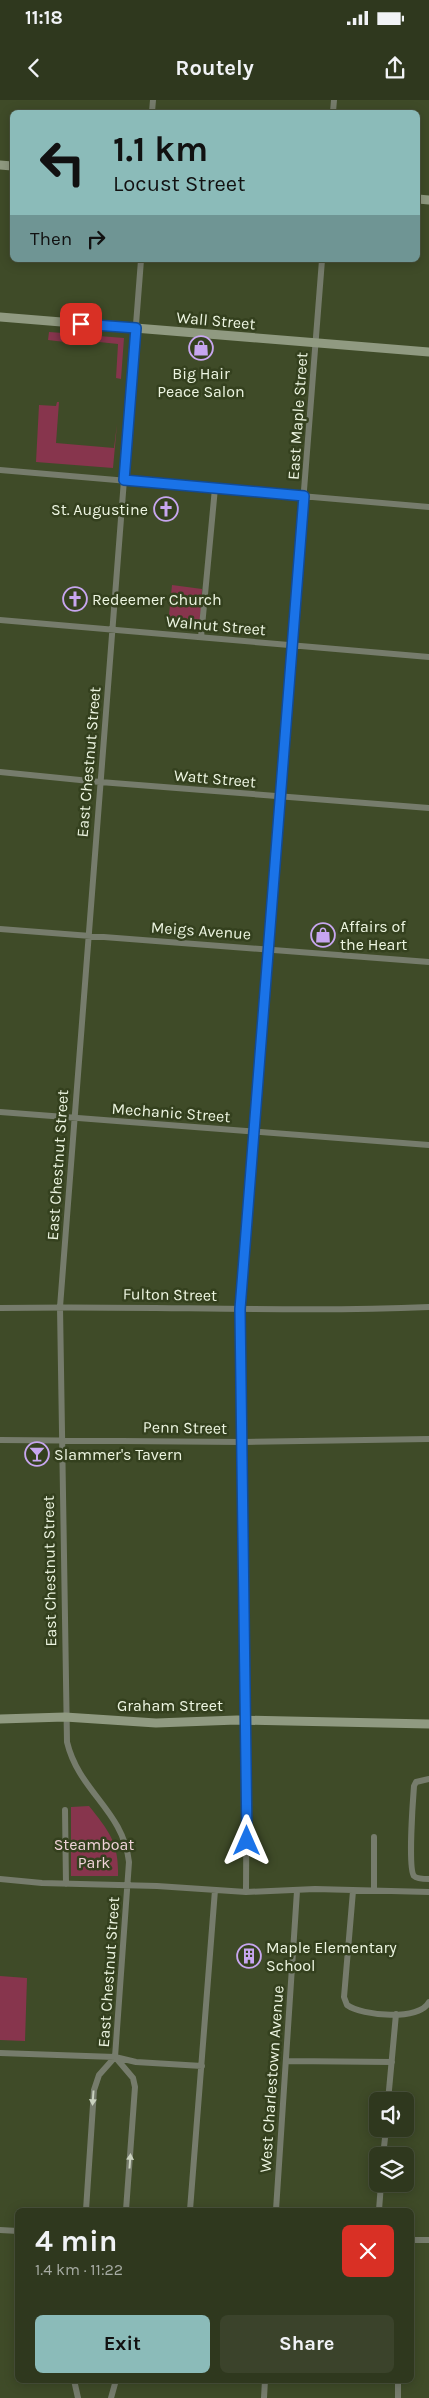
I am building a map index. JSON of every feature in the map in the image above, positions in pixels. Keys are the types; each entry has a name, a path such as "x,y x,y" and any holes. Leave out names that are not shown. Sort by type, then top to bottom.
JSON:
{"street":[{"name":"East Chestnut Street","path":"116,2057 128,1885 128,1850 122,1831 83,1780 71,1758 67,1742 60,1307 141,262"},
{"name":"East Maple Street","path":"246,1892 247,1720 244,1442 240,1309 322,262"},
{"name":"Wall Street","path":"0,317 429,352"},
{"path":"0,470 429,507"},
{"path":"201,637 215,488"},
{"name":"Walnut Street","path":"0,620 429,657"},
{"name":"Watt Street","path":"0,772 100,782 429,808"},
{"name":"Meigs Avenue","path":"0,929 429,962"},
{"name":"Mechanic Street","path":"0,1112 429,1145"},
{"name":"Fulton Street","path":"0,1308 344,1310 429,1307"},
{"name":"Penn Street","path":"0,1440 244,1442 429,1439"},
{"name":"Graham Street","path":"0,1719 66,1717 156,1723 247,1720 429,1724"},
{"path":"429,1779 416,1782 414,1786 411,1861 412,1874 416,1877 429,1879"},
{"path":"65,1810 66,1884"},
{"path":"374,1837 374,1890"},
{"path":"0,1879 66,1884 128,1885 246,1892 315,1889 429,1892"},
{"path":"190,2208 215,1890"},
{"name":"West Charlestown Avenue","path":"276,2208 297,1891"},
{"path":"353,1891 344,1997 347,2005 359,2012 396,2014 420,2011 429,2002"},
{"path":"389,2092 396,2014"},
{"path":"0,2053 116,2057 136,2062 202,2066"},
{"path":"86,2208 94,2090 99,2075 116,2057"},
{"path":"116,2057 133,2078 135,2087 126,2208"},
{"path":"287,2060 392,2062"},
{"path":"379,2208 380,2192"},
{"path":"0,2230 15,2231"},
{"path":"414,2240 429,2240"},
{"path":"75,2383 78,2398"},
{"path":"111,2398 115,2383"},
{"path":"264,2398 265,2383"},
{"path":"398,2383 398,2398"}],"green space":[{"path":"49,332 78,334 83,341 82,344 48,340"},
{"path":"99,336 124,338 121,379 116,378 118,344 99,342"},
{"path":"57,402 59,402 56,443 114,448 117,424 113,468 36,462 39,405 56,406"},
{"path":"172,585 202,589 200,627 168,625"},
{"name":"Steamboat Park","path":"89,1806 107,1830 115,1846 118,1876 71,1876 71,1807"},
{"path":"0,1976 27,1978 25,2041 0,2040"}],"place":[{"name":"Big Hair Peace Salon","path":"201,348"},
{"name":"St. Augustine","path":"166,509"},
{"name":"Redeemer Church","path":"75,599"},
{"name":"Affairs of the Heart","path":"323,935"},
{"name":"Slammer's Tavern","path":"37,1454"},
{"name":"Maple Elementary School","path":"249,1956"}],"route":[{"path":"81,324 136,328 124,480 304,496 240,1309 244,1442 247,1841"}]}
